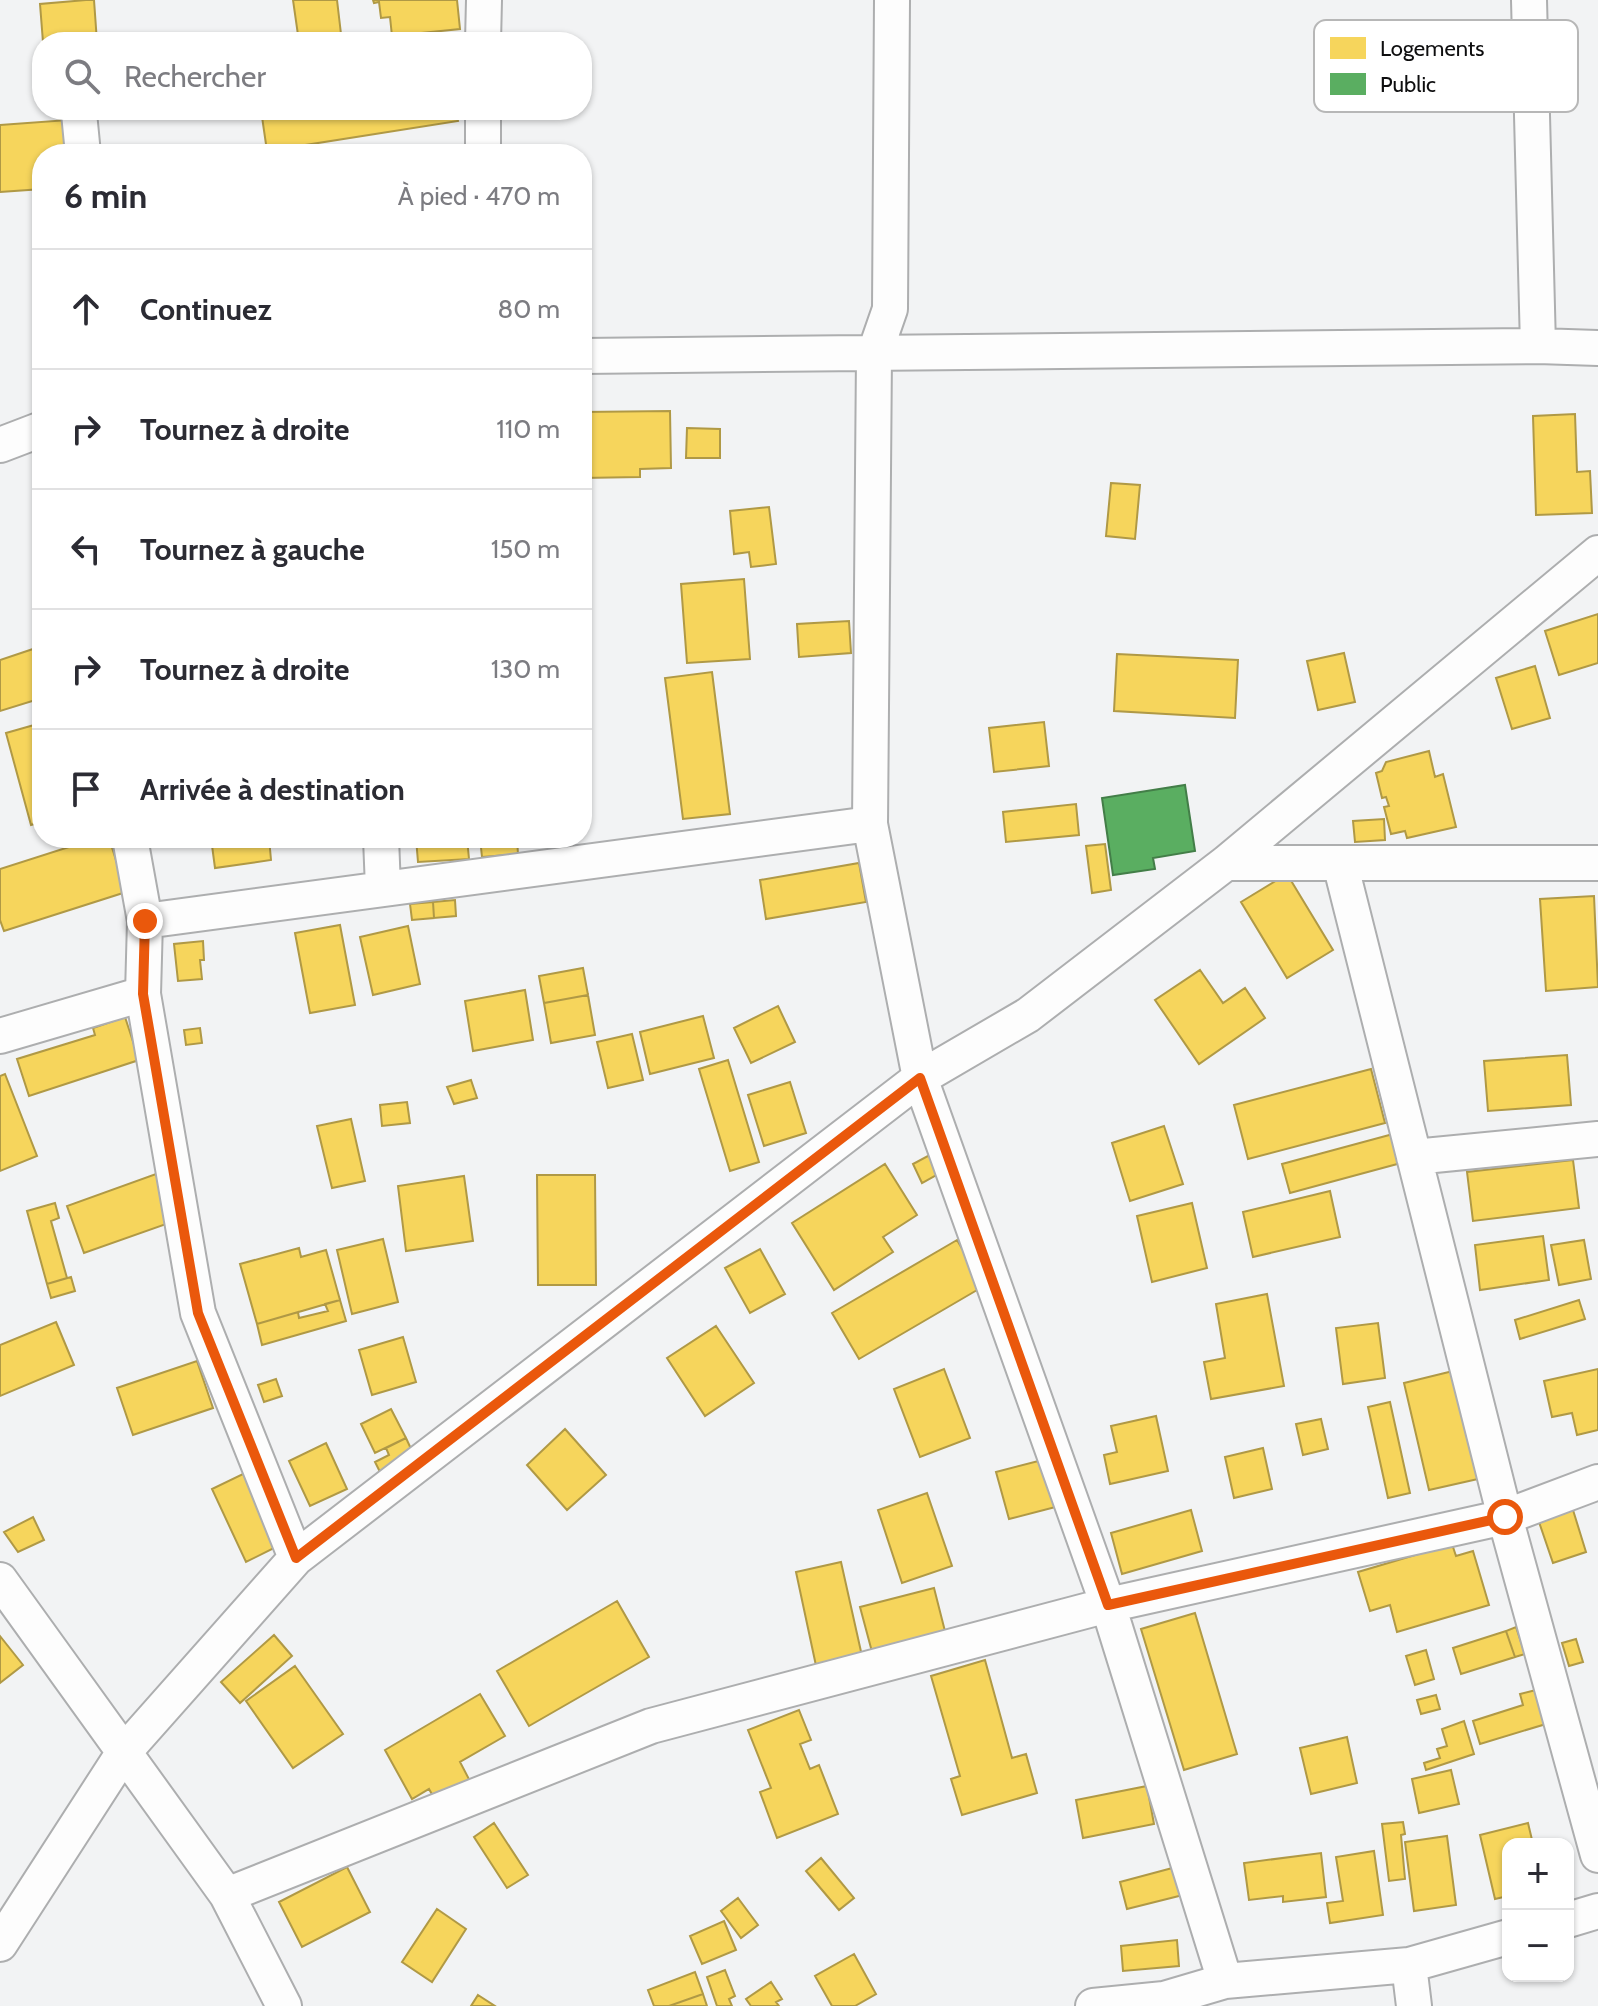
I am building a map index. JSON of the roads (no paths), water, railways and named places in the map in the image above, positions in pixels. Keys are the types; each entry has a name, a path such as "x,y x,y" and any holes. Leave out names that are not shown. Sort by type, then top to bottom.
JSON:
{"street":[{"path":"483,32 484,0"},
{"path":"892,0 890,309 874,355 870,824 920,1078 1108,1605 1225,1981"},
{"path":"1529,0 1530,20"},
{"path":"1532,112 1538,346"},
{"path":"80,120 82,144"},
{"path":"483,120 483,144"},
{"path":"592,356 1538,346 1598,348"},
{"path":"0,445 32,433"},
{"path":"0,1944 124,1752 296,1558 920,1078 1028,1015 1226,863 1598,553"},
{"path":"145,921 870,824"},
{"path":"132,848 145,921 143,994 198,1313 296,1558"},
{"path":"381,848 383,888"},
{"path":"1226,863 1598,863"},
{"path":"1340,863 1505,1517 1598,1855"},
{"path":"0,1036 143,994"},
{"path":"1414,1157 1598,1139"},
{"path":"227,1895 651,1726 1108,1605 1505,1517 1598,1482"},
{"path":"0,1580 227,1895 284,2006"},
{"path":"1574,1918 1598,1911"},
{"path":"1093,2006 1164,2003 1225,1981 1409,1965 1502,1939"},
{"path":"1409,1965 1414,2006"}]}
